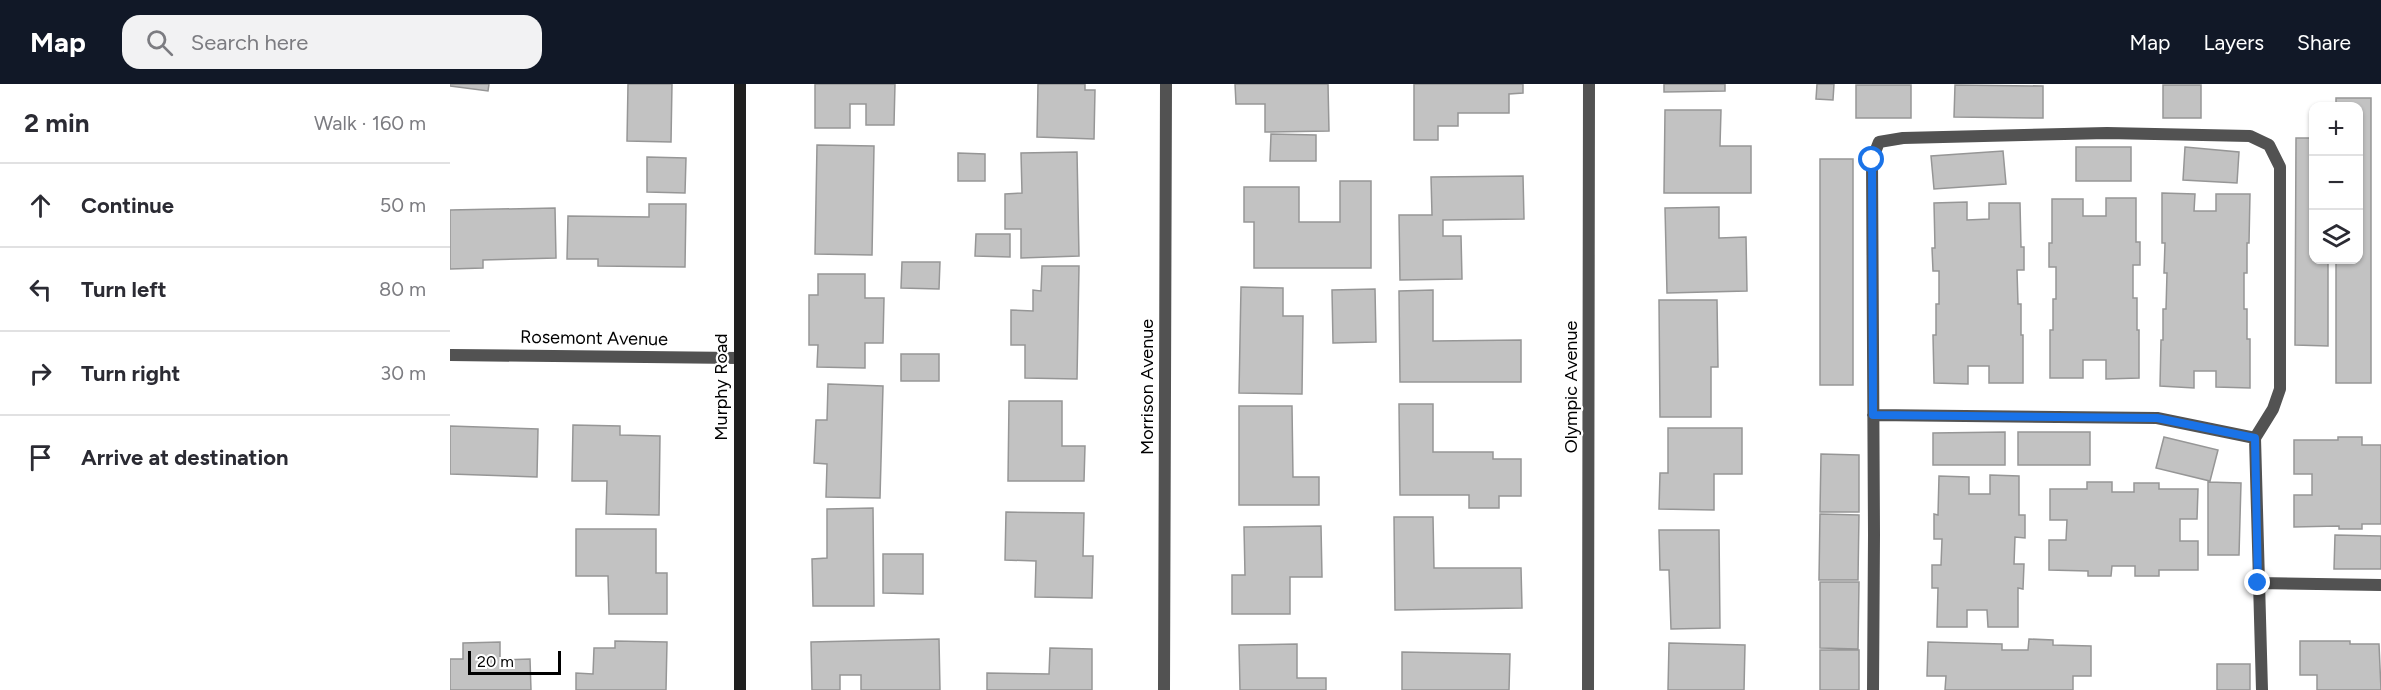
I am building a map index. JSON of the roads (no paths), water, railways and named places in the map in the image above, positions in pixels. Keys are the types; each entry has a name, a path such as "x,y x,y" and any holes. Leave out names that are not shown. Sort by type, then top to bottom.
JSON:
{"street":[{"name":"Murphy Road","path":"740,84 738,358 740,690"},
{"name":"Morrison Avenue","path":"1164,690 1166,84"},
{"name":"Olympic Avenue","path":"1588,690 1589,84"},
{"path":"1873,690 1872,160 1879,142 1903,138 2107,134 2250,136 2269,145 2280,166 2280,389 2273,410 2255,438 2262,690"},
{"name":"Rosemont Avenue","path":"450,355 738,358"},
{"path":"1873,415 2157,418 2255,438"},
{"path":"2258,583 2381,585"}]}
